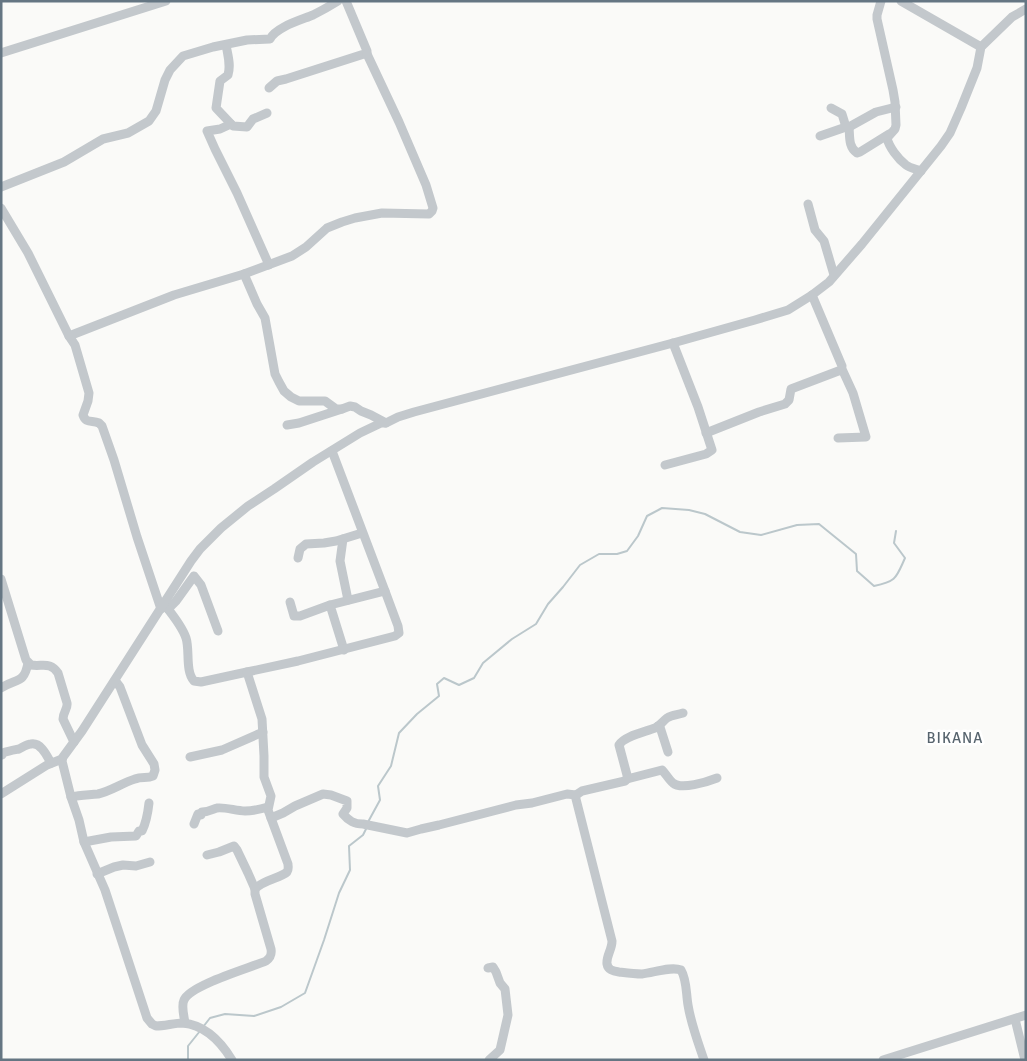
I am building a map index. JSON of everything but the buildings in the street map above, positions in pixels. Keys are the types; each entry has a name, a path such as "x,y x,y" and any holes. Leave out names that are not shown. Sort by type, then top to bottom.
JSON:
{"street":[{"path":"1,53 166,1"},
{"path":"1,187 64,162 103,139 128,133 149,121 156,111 170,70 183,56 247,40 270,39 273,34 338,1"},
{"path":"69,336 174,296 244,274 286,258 310,244 327,228 342,222 382,213 429,214 432,211 433,208 426,185 367,54 346,1"},
{"path":"831,108 842,114 847,127 850,145 857,153 890,134 895,129 896,107 894,90 877,19 881,1"},
{"path":"901,1 981,47"},
{"path":"1,794 51,763 62,759 200,550 221,528 255,502 333,454 372,427 414,412 778,314 797,305 821,289 862,244 941,146 954,124 974,74 981,47 1012,17 1026,9"},
{"path":"226,45 230,66 228,75 220,81 216,105 217,110 233,126 247,127 253,119 268,113"},
{"path":"269,88 277,80 286,80 367,54"},
{"path":"820,136 847,127 876,112 896,107"},
{"path":"230,124 220,129 207,130 268,265"},
{"path":"890,134 888,141 900,159 907,166 921,171"},
{"path":"808,204 816,230 824,242 834,275"},
{"path":"1,208 28,253 75,345 89,397 83,415 84,418 88,422 97,422 102,426 137,537 164,607 182,629 187,639 191,676 194,681 201,682 344,650 399,634 398,626 333,454"},
{"path":"244,274 265,318 275,374 284,391 290,397 299,401 326,402 336,409 342,409"},
{"path":"812,295 853,394 866,437 838,438"},
{"path":"665,465 712,450 673,343"},
{"path":"706,433 785,404 791,388 833,374 842,369"},
{"path":"287,425 299,423 350,406 386,423"},
{"path":"298,558 300,549 306,544 324,544 362,533"},
{"path":"343,538 340,561 348,600"},
{"path":"164,607 176,601 194,576 201,585 218,631"},
{"path":"1,579 24,656 28,663 34,666 50,665 55,669 68,707 62,718 74,742"},
{"path":"290,602 294,616 300,616 330,605 385,591"},
{"path":"330,605 344,650"},
{"path":"1,688 22,678 28,663"},
{"path":"247,672 262,719 264,777 271,796 268,807 270,818 288,864 284,874 262,883 255,889"},
{"path":"71,797 98,794 132,780 153,776 154,764 142,745 120,687 114,682"},
{"path":"627,779 620,743 658,726 673,715 683,713"},
{"path":"658,726 660,727 668,752"},
{"path":"190,757 222,750 263,732"},
{"path":"2,755 7,751 35,744 41,747 51,763"},
{"path":"62,759 84,842 104,890 147,1018 156,1026 185,1023 206,1030 221,1045 232,1060"},
{"path":"270,818 323,794 347,801 347,808 343,814 348,820 356,824 407,834 516,805 567,794 576,795 582,791 662,770 672,782 684,787 717,778"},
{"path":"576,795 612,941 612,948 607,963 609,968 613,971 632,974 651,973 675,968 681,970 684,976 688,1005 704,1060"},
{"path":"84,842 111,837 136,836 144,827 149,803"},
{"path":"194,824 198,814 201,815 202,812 209,812 218,808 250,811 268,807"},
{"path":"185,1023 182,1004 190,992 201,986 266,962 271,955 255,889 237,850 234,846 208,855"},
{"path":"97,874 114,867 123,865 136,866 150,862"},
{"path":"488,968 493,967 500,983 505,989 508,1015 500,1050 489,1060"},
{"path":"883,1060 1026,1015"},
{"path":"1015,1019 1025,1060"}],"waterway":[{"path":"368,822 380,800 378,786 391,766 399,733 417,714 439,696 437,684 444,678 459,685 474,678 483,663 512,639 536,624 548,604 580,565 599,554 617,554 627,551 638,536 647,516 662,508 689,510 705,514 740,532 761,535 797,525 819,524 856,554 857,571 874,586 895,578 905,558 894,543 896,531"},
{"path":"203,1027 210,1018 225,1014 254,1016 281,1007 305,993 339,893 350,870 349,846 363,835 366,829"},
{"path":"188,1060 188,1046 200,1031"}],"district":[{"name":"BIKANA","path":"955,738"}]}
